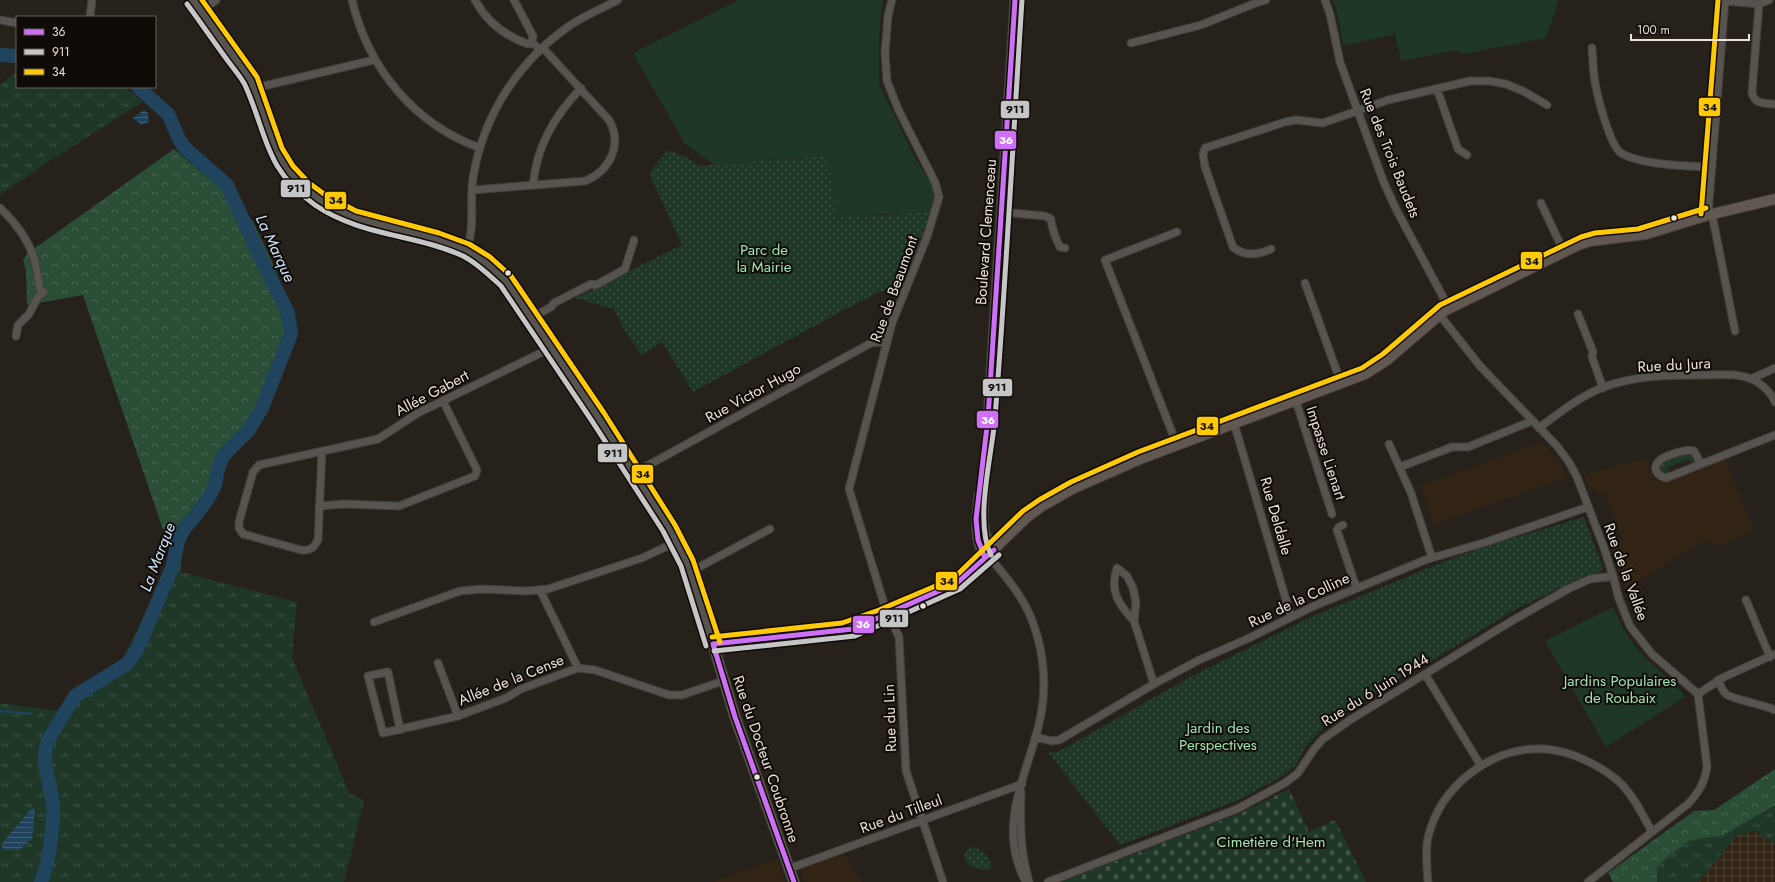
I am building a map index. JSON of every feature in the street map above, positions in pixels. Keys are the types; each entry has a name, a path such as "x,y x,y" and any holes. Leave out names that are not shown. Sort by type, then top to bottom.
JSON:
{"main road":[{"path":"713,644 852,629 888,614 957,583 1035,511 1066,492 1177,445 1365,374 1381,365 1449,308 1564,252 1590,241 1639,236 1710,215 1775,199"},
{"name":"Rue du Docteur Coubronne","path":"713,644 723,681 788,869 794,882"}],"street":[{"path":"90,16 92,0"},
{"path":"193,0 242,67 254,88 270,138 279,158 291,175 311,194 353,218 437,240 466,250 486,263 501,276 531,318 634,473 676,542 690,572 713,644"},
{"path":"201,11 216,0"},
{"path":"352,0 361,31 374,60 388,81 420,113 454,137 480,148"},
{"path":"475,0 484,14 501,31 522,42 528,44 532,42"},
{"path":"514,0 533,36 532,42"},
{"path":"466,250 472,234 472,190 480,148 491,118 503,96 517,76 541,49 572,24 618,0"},
{"name":"Rue de Beaumont","path":"888,614 849,489 892,323 929,232 939,196 935,182 899,111 887,81 886,53 888,16 892,0"},
{"name":"Boulevard Clemenceau","path":"989,554 980,547 976,529 988,418 1015,0"},
{"path":"1131,43 1201,25 1266,0"},
{"name":"Rue des Trois Baudets","path":"1325,0 1330,14 1340,62 1391,199 1449,308"},
{"path":"1735,331 1710,215 1712,168 1725,0 1759,4 1769,0"},
{"path":"1759,4 1752,92 1754,99 1759,103 1775,104"},
{"path":"0,20 16,23"},
{"path":"472,190 586,181 600,172 611,158 615,138 611,124 603,112 581,88 532,42"},
{"path":"1592,48 1597,93 1609,132 1617,151 1646,161 1712,168"},
{"path":"254,88 374,60"},
{"path":"1270,249 1260,254 1244,253 1233,247 1205,167 1203,154 1205,148 1285,122 1296,120 1322,123 1388,100 1470,81 1489,81 1511,86 1525,92 1546,105"},
{"path":"533,185 538,158 552,124 581,88"},
{"path":"1437,89 1458,149 1467,156"},
{"path":"1541,203 1564,252"},
{"path":"0,208 16,224 27,242 36,267 39,285 44,292 38,298 29,314 18,325 16,336"},
{"path":"1001,212 1045,216 1051,219 1052,229 1056,239 1060,247 1065,248"},
{"path":"1177,232 1105,260 1177,445"},
{"path":"531,318 551,308 554,303 591,284 596,285 625,269 634,240"},
{"path":"1305,283 1341,383"},
{"name":"Rue de la Vallée","path":"1440,314 1480,366 1532,420 1569,462 1614,576 1624,616 1636,635 1652,654 1698,694"},
{"path":"1578,314 1593,352 1592,357 1603,388"},
{"name":"Rue Victor Hugo","path":"634,473 871,343 887,342"},
{"name":"Allée Gabert","path":"322,451 318,540 314,546 308,550 301,550 243,534 239,528 239,522 256,466 378,438 414,415 551,348"},
{"path":"1751,379 1775,368"},
{"name":"Rue du Jura","path":"1539,428 1578,401 1603,388 1656,376 1735,375 1751,379 1768,392 1775,402"},
{"path":"319,506 344,504 403,505 476,476 477,470 443,401"},
{"name":"Impasse Lienart","path":"1296,401 1332,514"},
{"path":"1400,467 1452,447 1468,448 1532,420"},
{"name":"Rue Deldalle","path":"1234,423 1291,617"},
{"path":"1701,464 1694,451 1687,449 1661,460 1656,466 1656,470 1659,476 1666,478 1775,435"},
{"path":"1389,444 1411,493 1432,558"},
{"name":"Rue de la Colline","path":"1035,737 1052,741 1059,740 1154,684 1207,656 1242,642 1291,617 1356,587 1432,558 1486,542 1588,507"},
{"path":"1343,525 1337,530 1356,587"},
{"path":"690,572 770,529"},
{"path":"374,622 460,591 483,589 521,591 540,590 573,582 642,558 676,542"},
{"path":"989,554 1023,601 1034,623 1040,645 1043,668 1044,690 1041,712 1014,809 1013,839 1019,866 1026,882"},
{"path":"1134,621 1121,608 1115,595 1113,582 1117,568 1127,576 1133,588 1136,602 1134,621 1154,684"},
{"name":"Rue du 6 Juin 1944","path":"1048,882 1237,809 1278,787 1298,773 1316,746 1327,735 1516,618 1576,585 1590,579 1614,576"},
{"path":"540,590 578,668"},
{"path":"1588,882 1688,804 1703,784 1706,771 1706,754 1698,694 1718,680 1772,655 1746,600"},
{"name":"Rue du Lin","path":"888,614 898,632 900,642 906,772 943,882"},
{"path":"438,663 458,716"},
{"name":"Allée de la Cense","path":"400,730 388,672 368,676 383,733 400,730 458,716 506,698 521,688 578,668 595,670 669,695 682,695 723,681"},
{"path":"1425,674 1481,766"},
{"path":"1718,680 1723,690 1730,696 1758,703 1775,710"},
{"path":"1428,882 1427,844 1434,821 1451,791 1481,766 1502,755 1535,749 1554,750 1581,759 1600,768 1621,784 1637,804 1652,832"},
{"path":"1022,784 1021,833 1023,854 1030,882"},
{"name":"Rue du Tilleul","path":"788,869 1022,784"}],"shaded area":[{"path":"1541,442 1558,460 1568,477 1433,525 1421,486"},
{"path":"1645,458 1654,477 1659,482 1663,482 1725,459 1754,531 1717,547 1707,539 1638,581 1623,586 1611,547 1623,541 1604,492 1599,494 1596,489 1587,487 1584,475"},
{"path":"1755,831 1775,844 1775,882 1699,882 1737,835"},
{"path":"843,852 862,882 805,882 800,868"},
{"path":"777,859 785,882 712,882 734,874"}],"green space":[{"path":"738,0 883,0 879,44 879,84 915,158 935,189 936,197 932,211 836,218 828,155 715,165 685,144 633,53"},
{"path":"1333,0 1559,0 1546,38 1463,54 1456,50 1401,61 1395,34 1343,46 1339,20"},
{"path":"16,72 16,88 126,88 143,102 51,160 0,195 0,85"},
{"path":"174,149 222,189 235,217 252,220 271,259 296,324 288,354 256,428 236,446 225,459 210,504 184,538 180,572 171,553 83,295 27,305 26,270 23,260 28,253"},
{"name":"Parc de la Mairie","path":"668,150 684,156 699,166 829,155 859,217 932,211 910,266 893,286 857,303 693,392 662,342 642,355 624,330 614,309 575,298 682,245 649,173"},
{"path":"1687,452 1692,454 1695,459 1692,464 1689,459 1667,468 1669,473 1665,474 1660,471 1660,466 1662,463"},
{"name":"Jardin des Perspectives","path":"1584,517 1603,568 1600,572 1585,576 1516,609 1415,671 1413,669 1352,707 1325,726 1306,746 1296,765 1279,778 1241,799 1120,845 1048,752 1058,752 1190,677 1311,617 1445,561 1499,542"},
{"path":"171,553 181,572 297,602 292,658 350,794 364,800 344,882 0,882 0,703 56,711 75,691 120,664 159,586"},
{"name":"Jardins Populaires de Roubaix","path":"1613,607 1624,630 1634,645 1674,684 1685,697 1606,747 1545,641"},
{"path":"1775,769 1775,805 1724,835 1689,841 1657,866 1657,882 1613,882 1608,873 1694,811 1714,810"},
{"name":"Cimetière d'Hem","path":"1289,789 1309,832 1335,820 1366,882 1061,882 1239,814"},
{"path":"1775,805 1775,844 1755,831 1737,835 1699,882 1657,882 1657,866 1689,841 1724,835"},
{"path":"973,847 980,850 989,858 991,865 990,869 985,870 976,868 968,863 965,855 966,850"}],"water":[{"path":"144,110 148,113 149,122 141,125 133,118"},
{"path":"34,808 35,811 32,839 28,841 20,850 2,849 3,842 31,809"}],"waterway":[{"name":"La Marque","path":"0,55 16,56"},
{"name":"La Marque","path":"41,882 49,855 53,824 52,797 45,764 46,747 49,739 75,696 127,664 137,650 172,568 178,541 184,529 209,497 215,485 223,456 248,431 262,408 291,334 288,313 227,185 185,148 179,139 168,114 139,88"},
{"path":"0,711 32,714"}],"transit line":[{"name":"34","path":"202,0 257,77 282,148 293,166 309,183 324,194 356,211 439,233 469,244 490,257 511,276 604,413 675,525 693,560 720,642"},
{"name":"36","path":"985,558 978,540 976,519 988,418 1015,0"},
{"name":"911","path":"991,555 986,541 984,507 995,418 999,366 1022,0"},
{"name":"34","path":"1701,214 1718,0"},
{"name":"911","path":"187,4 245,85 270,151 277,165 298,192 315,205 350,223 426,243 463,256 478,266 501,286 592,421 663,531 681,566 706,646"},
{"name":"34","path":"712,637 842,623 879,610 945,582 958,574 1023,511 1071,482 1138,452 1362,368 1383,354 1440,305 1581,237 1595,233 1638,229 1706,208"},
{"name":"36","path":"713,644 853,629 957,583 994,550"},
{"name":"911","path":"714,651 855,636 960,589 999,555"},
{"name":"36","path":"713,644 735,717 794,882"}]}
